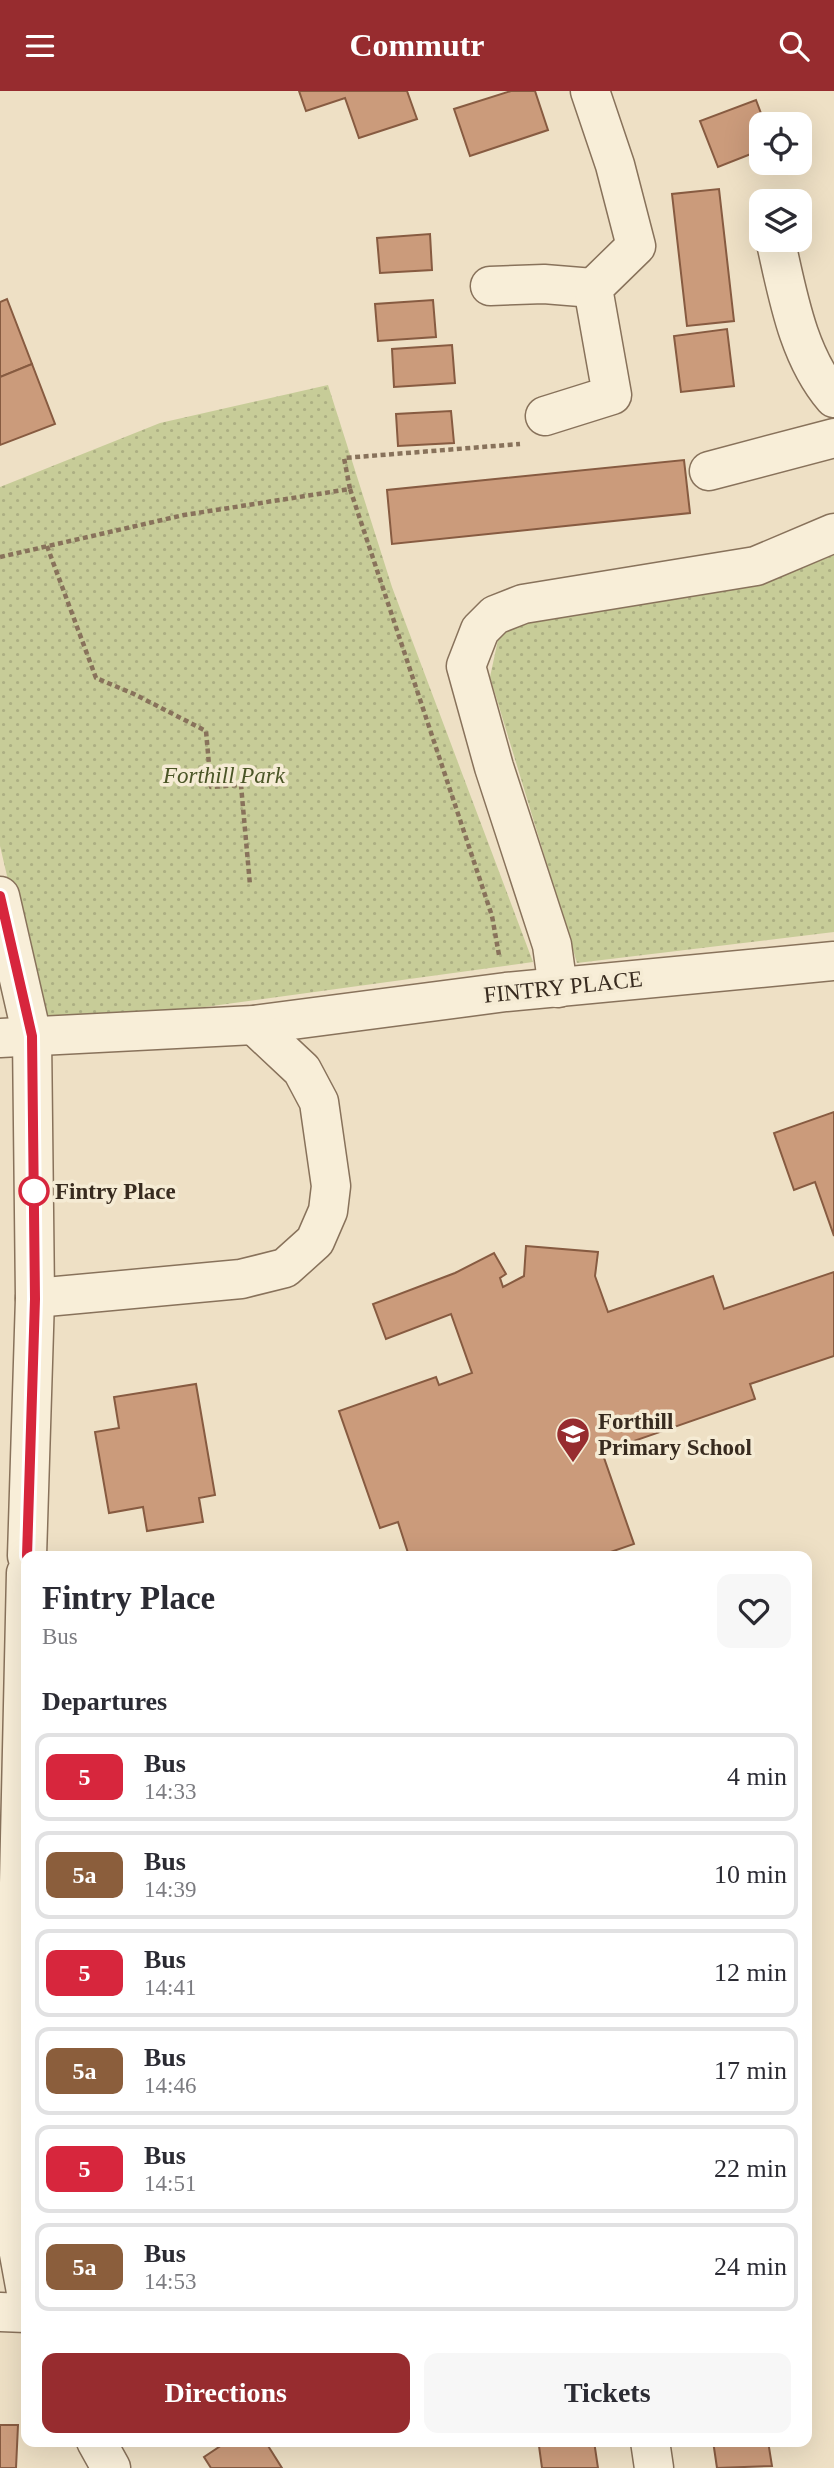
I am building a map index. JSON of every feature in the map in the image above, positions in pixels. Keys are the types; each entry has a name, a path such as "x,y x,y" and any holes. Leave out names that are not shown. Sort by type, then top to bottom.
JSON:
{"street":[{"path":"590,91 615,165 636,246 593,288"},
{"path":"778,252 793,316 805,348 826,389 834,398"},
{"path":"490,286 544,283 593,288"},
{"path":"545,416 612,395 593,288"},
{"path":"709,471 834,438"},
{"path":"558,988 552,945 494,767 466,666 480,630 495,615 523,604 756,566 834,533"},
{"path":"0,896 16,1037 35,1299 27,1551"},
{"name":"FINTRY PLACE","path":"16,1037 254,1025 506,992 834,961"},
{"path":"35,1299 240,1279 285,1268 314,1241 328,1210 331,1186 319,1102 302,1070 254,1025"},
{"path":"21,1670 10,1883 9,2134 15,2232 21,2265"},
{"path":"0,2312 21,2313"},
{"path":"99,2447 111,2468"},
{"path":"651,2447 654,2468"}],"path":[{"path":"506,992 492,916 350,489 344,458 538,443 545,416"},
{"path":"0,557 184,515 350,489"},
{"path":"47,546 96,678 206,731 211,787 241,785 250,885"}],"green space":[{"name":"Forthill Park","path":"328,385 392,587 533,962 43,1029 0,846 0,487 160,423"},
{"path":"834,555 834,932 577,963 490,677 499,635 541,610 766,582"}],"building":[{"path":"299,91 407,91 417,119 359,138 345,98 306,111"},
{"path":"511,91 535,91 548,130 470,156 454,109"},
{"path":"756,100 760,112 749,112 749,155 718,167 700,121"},
{"path":"719,189 734,321 687,326 672,194"},
{"path":"430,234 432,270 380,273 377,238"},
{"path":"7,299 32,364 0,377 0,302"},
{"path":"433,300 436,337 378,341 375,304"},
{"path":"727,329 734,386 681,392 674,336"},
{"path":"452,345 455,383 394,387 392,349"},
{"path":"32,364 55,424 0,445 0,377"},
{"path":"451,411 454,443 398,446 396,414"},
{"path":"684,460 690,513 392,544 387,490"},
{"path":"834,1112 834,1236 815,1182 794,1190 774,1133"},
{"path":"526,1246 598,1252 595,1276 608,1312 713,1276 724,1309 834,1272 834,1356 750,1384 755,1399 602,1452 634,1544 614,1551 407,1551 398,1522 380,1528 339,1411 436,1377 439,1385 472,1373 451,1314 386,1339 373,1304 455,1273 494,1253 506,1274 500,1278 503,1287 524,1276"},
{"path":"196,1384 215,1495 199,1498 203,1522 147,1531 143,1507 109,1513 95,1432 119,1428 114,1397"},
{"path":"0,2425 18,2425 16,2468 0,2468"},
{"path":"219,2447 269,2447 282,2468 211,2468 204,2457"},
{"path":"539,2447 595,2447 598,2468 542,2468"},
{"path":"714,2447 769,2447 772,2466 717,2468"}],"bus line":[{"name":"5","path":"0,896 32,1036 35,1299 27,1551"}],"place":[{"name":"Fintry Place","path":"34,1191"},
{"name":"Forthill Primary School","path":"573,1464"}]}
